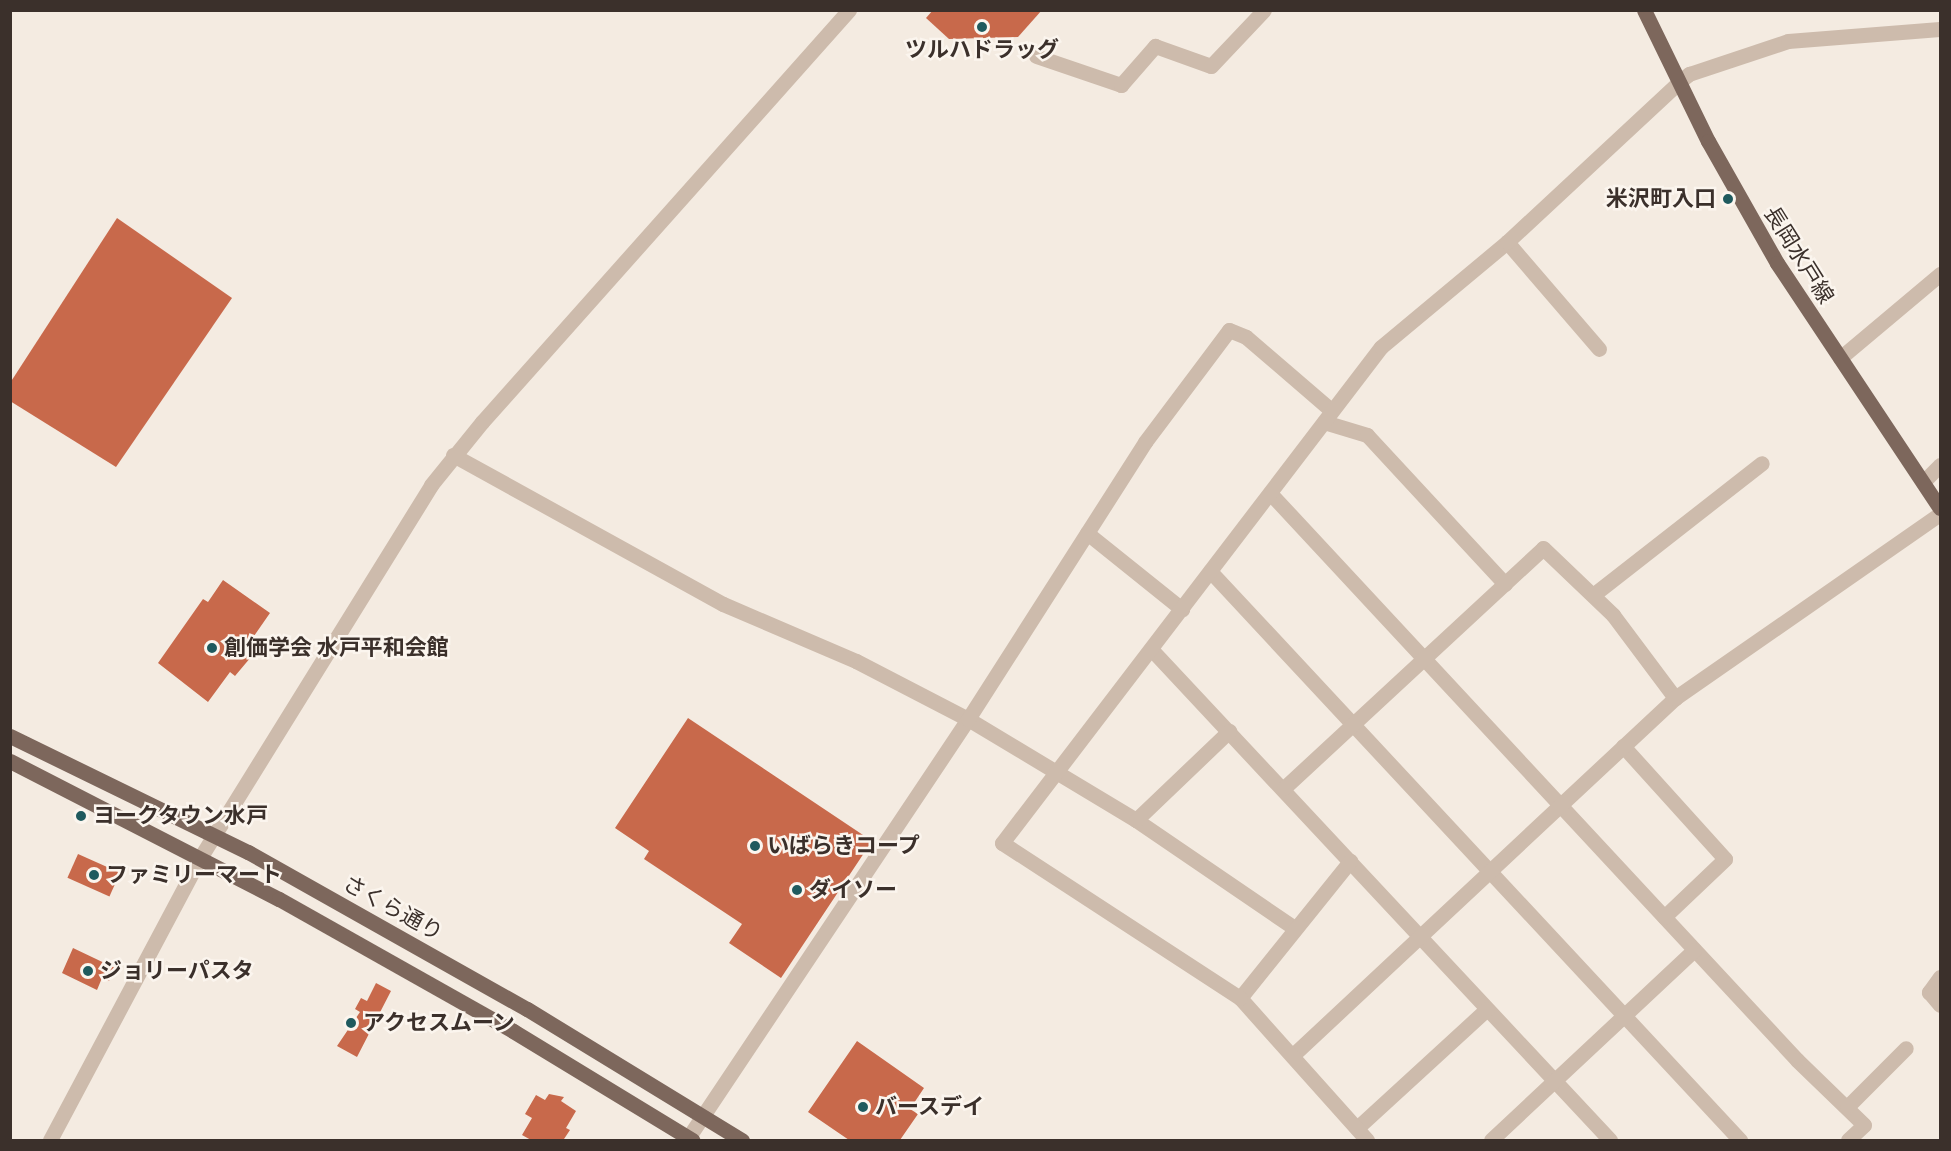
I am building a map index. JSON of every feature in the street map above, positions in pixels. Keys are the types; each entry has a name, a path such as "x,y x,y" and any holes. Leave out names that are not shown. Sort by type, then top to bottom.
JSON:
{"main road":[{"name":"長岡水戸線","path":"1644,10 1679,82 1771,254 1941,508"},
{"name":"さくら通り","path":"10,736 214,836 527,1009 742,1140"},
{"path":"10,761 201,858 513,1031 690,1139"}],"street":[{"path":"50,1140 201,858 405,524 453,455 849,10"},
{"path":"1036,56 1121,85 1155,46 1211,66 1264,10"},
{"path":"1367,1140 1240,998 1002,843 1055,770 1182,609 1381,347 1507,242 1679,82 1689,74 1788,41 1941,29"},
{"path":"1507,242 1599,349"},
{"path":"1840,358 1941,274"},
{"path":"690,1139 701,1116 968,719 1145,442 1229,330 1246,336 1327,416 1367,435 1505,584"},
{"path":"453,455 723,604 856,661 968,719 1136,820 1293,927"},
{"path":"1593,595 1762,464"},
{"path":"1923,482 1941,465"},
{"path":"1270,493 1694,950 1864,1125 1848,1140"},
{"path":"1293,1055 1675,698 1941,514"},
{"path":"1087,533 1182,609"},
{"path":"1284,788 1543,548 1593,595 1675,698"},
{"path":"1210,571 1740,1140"},
{"path":"1151,649 1284,788 1610,1140"},
{"path":"1136,820 1229,731"},
{"path":"1623,746 1725,860 1664,917"},
{"path":"1240,998 1293,927 1350,861"},
{"path":"1491,1140 1694,950"},
{"path":"1941,977 1929,992 1941,1005"},
{"path":"1357,1128 1487,1009"},
{"path":"1846,1107 1905,1048"}],"building":[{"name":"ツルハドラッグ","path":"933,10 1042,10 1018,37 949,39 926,18"},
{"path":"117,218 232,298 116,467 10,401 10,383"},
{"name":"創価学会 水戸平和会館","path":"223,580 270,613 254,636 259,640 251,657 235,676 230,672 208,702 158,663 203,599 208,602"},
{"name":"いばらきコープ","path":"688,718 872,841 781,978 729,943 742,924 644,859 649,851 615,828"},
{"name":"ファミリーマート","path":"78,854 120,873 109,896 67,878"},
{"name":"ジョリーパスタ","path":"73,948 115,968 109,981 102,978 97,990 62,973"},
{"path":"376,983 391,991 357,1057 337,1046 360,1012 355,1009 361,998 367,1001"},
{"path":"857,1041 924,1088 910,1109 918,1114 900,1140 849,1140 808,1112"},
{"path":"549,1094 564,1097 561,1101 576,1111 566,1128 570,1130 564,1139 531,1140 522,1135 532,1118 525,1114 536,1095 545,1100"}],"place":[{"name":"ツルハドラッグ","path":"982,27"},
{"name":"米沢町入口","path":"1728,199"},
{"name":"創価学会 水戸平和会館","path":"212,648"},
{"name":"ヨークタウン水戸","path":"81,816"},
{"name":"いばらきコープ","path":"755,846"},
{"name":"ファミリーマート","path":"94,875"},
{"name":"ダイソー","path":"797,890"},
{"name":"ジョリーパスタ","path":"88,971"},
{"name":"アクセスムーン","path":"351,1023"},
{"name":"バースデイ","path":"863,1107"}]}
